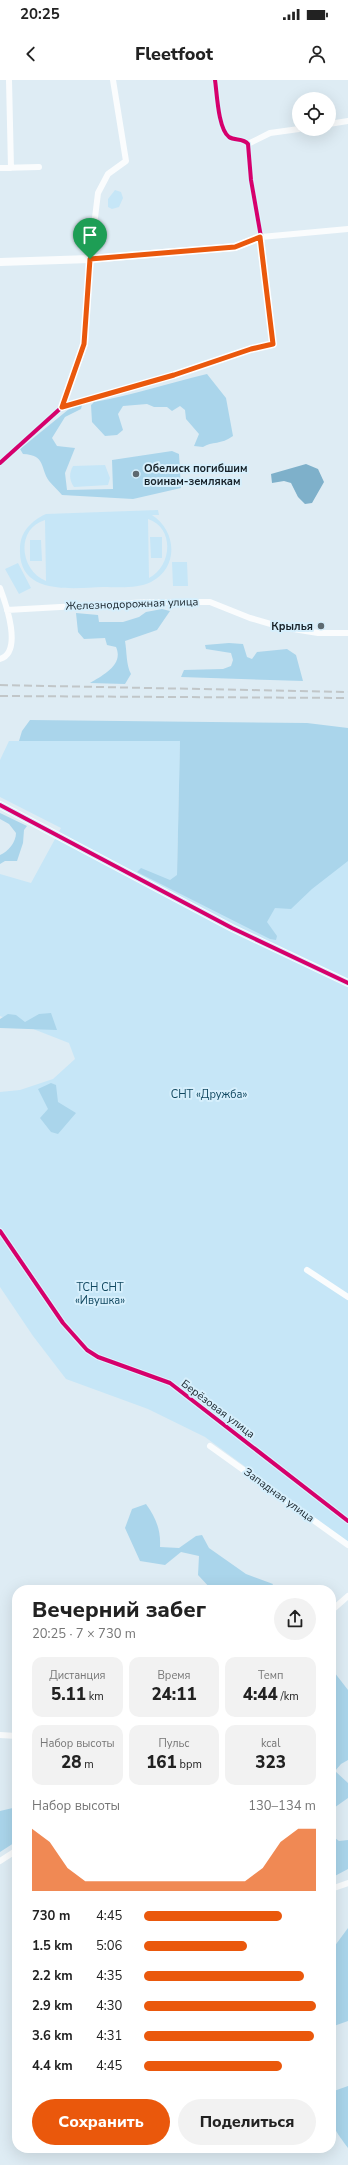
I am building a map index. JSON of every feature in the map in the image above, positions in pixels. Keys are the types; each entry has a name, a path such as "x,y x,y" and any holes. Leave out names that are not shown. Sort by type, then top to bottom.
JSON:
{"street":[{"path":"10,80 11,168"},
{"path":"62,407 84,344 90,259 98,193 108,174 126,161 113,80"},
{"path":"0,463 62,407 174,375 251,349 273,344 260,237 251,180 248,144 245,140 229,137 222,129 215,80"},
{"path":"336,123 348,121"},
{"path":"248,144 270,133 292,130"},
{"path":"0,168 39,167"},
{"path":"0,262 90,259 235,247 260,237 348,229"},
{"path":"0,588 7,610 11,646 8,654 0,659"},
{"name":"Железнодорожная улица","path":"7,610 148,602 210,602 250,618 281,627 318,633 348,633"},
{"path":"0,805 232,928 348,983"},
{"name":"Берёзовая улица","path":"0,1231 63,1323 87,1350 98,1357 170,1383 348,1521"},
{"path":"307,1270 348,1297"},
{"name":"Западная улица","path":"210,1446 348,1545"},
{"path":"336,1607 348,1596"},
{"path":"0,1735 12,1736"},
{"path":"0,1861 12,1853"},
{"path":"336,1887 348,1883"}],"green space":[{"path":"115,190 121,192 123,198 119,207 112,209 108,207 108,199"},
{"path":"105,465 110,478 108,485 74,487 71,482 70,476 73,466"},
{"path":"158,510 159,515 152,515 166,530 170,540 170,559 160,576 151,582 140,586 63,588 37,582 28,575 22,564 20,549 24,532 31,524 46,514","holes":["148,519 157,524 163,530 167,547 166,556 162,565 157,572 149,578","45,520 46,581 37,576 31,569 26,560 24,550 25,541 29,532 35,525"]},
{"path":"150,537 162,537 162,558 151,558"},
{"path":"30,540 41,540 42,561 30,561"},
{"path":"172,562 187,562 188,586 173,586"},
{"path":"18,563 31,588 19,594 5,569"},
{"name":"СНТ «Дружба»","path":"9,741 180,741 177,875 348,834 348,1542 205,1437 148,1409 66,1379 33,1336 0,1287 0,1092 20,1090 53,1079 75,1059 69,1043 0,1016 0,874 31,883 61,828 0,797 0,760"}],"shaded area":[{"path":"207,374 226,398 233,436 225,441 203,447 194,446 199,434 186,419 185,410 180,406 172,411 167,407 154,407 147,404 123,406 118,414 123,430 117,435 105,436 92,422 91,405 94,402"},
{"path":"82,405 81,409 65,417 52,438 57,446 75,448 65,473 67,490 113,489 112,460 172,451 179,454 181,488 133,499 62,495 49,481 39,460 36,457 23,454 20,449 69,409"},
{"path":"306,464 318,469 324,482 312,503 305,504 298,497 291,483 284,481 272,483 271,474"},
{"path":"162,609 170,611 157,630 125,641 127,663 131,674 125,684 90,683 111,669 115,664 118,653 116,647 107,645 105,638 84,639 78,632 76,613 98,615 99,622 123,622 139,617 146,612"},
{"path":"229,643 243,644 247,657 252,659 257,652 287,649 296,655 303,681 181,677 184,670 223,669 231,666 233,660 231,653 206,649 205,645"},
{"path":"30,720 307,723 348,728 348,861 312,889 291,909 275,908 267,922 277,936 276,940 270,939 137,872 141,868 170,880 177,875 180,741 19,741 22,731"},
{"path":"0,813 27,826 24,830 23,843 17,861 5,861 0,864 0,855 6,852 11,846 15,840 16,833 9,824 0,819"},
{"path":"51,1013 57,1030 0,1028 0,1019 8,1014 16,1015 25,1022 39,1014"},
{"path":"51,1083 56,1085 58,1102 76,1113 58,1134 51,1132 40,1118 48,1109 38,1089"},
{"path":"146,1504 153,1514 157,1524 160,1535 160,1547 179,1548 196,1536 202,1535 209,1548 246,1574 272,1585 207,1585 198,1575 199,1556 181,1552 165,1565 140,1561 125,1528 132,1509"},
{"path":"336,1674 348,1690 348,1760 341,1764 336,1770"},
{"path":"336,1772 348,1783 348,1798 336,1806"},
{"path":"12,1808 12,1844 0,1852 0,1811"},
{"path":"336,1839 339,1841 348,1840 348,1869 336,1875"},
{"path":"348,1928 348,2021 336,2025 336,1944"},
{"path":"348,2086 348,2148 336,2131 336,2090"}],"railway":[{"path":"0,685 348,692"},
{"path":"0,696 348,698"}],"cycle path":[{"path":"0,463 62,407 174,375 251,349 273,344 261,237 251,180 248,144 244,141 231,138 225,133 220,119 215,80"},
{"path":"0,805 232,928 348,983"},
{"path":"0,1231 63,1323 87,1350 98,1357 170,1383 348,1521"}],"place":[{"name":"Обелиск погибшим воинам-землякам","path":"136,474"},
{"name":"Крылья","path":"321,626"}],"route":[{"path":"260,237 273,344 251,349 174,375 62,407 84,349 87,326 90,259 243,246 260,237"}],"park label":[{"name":"ТСН СНТ «Ивушка»","path":"100,1293"}]}
